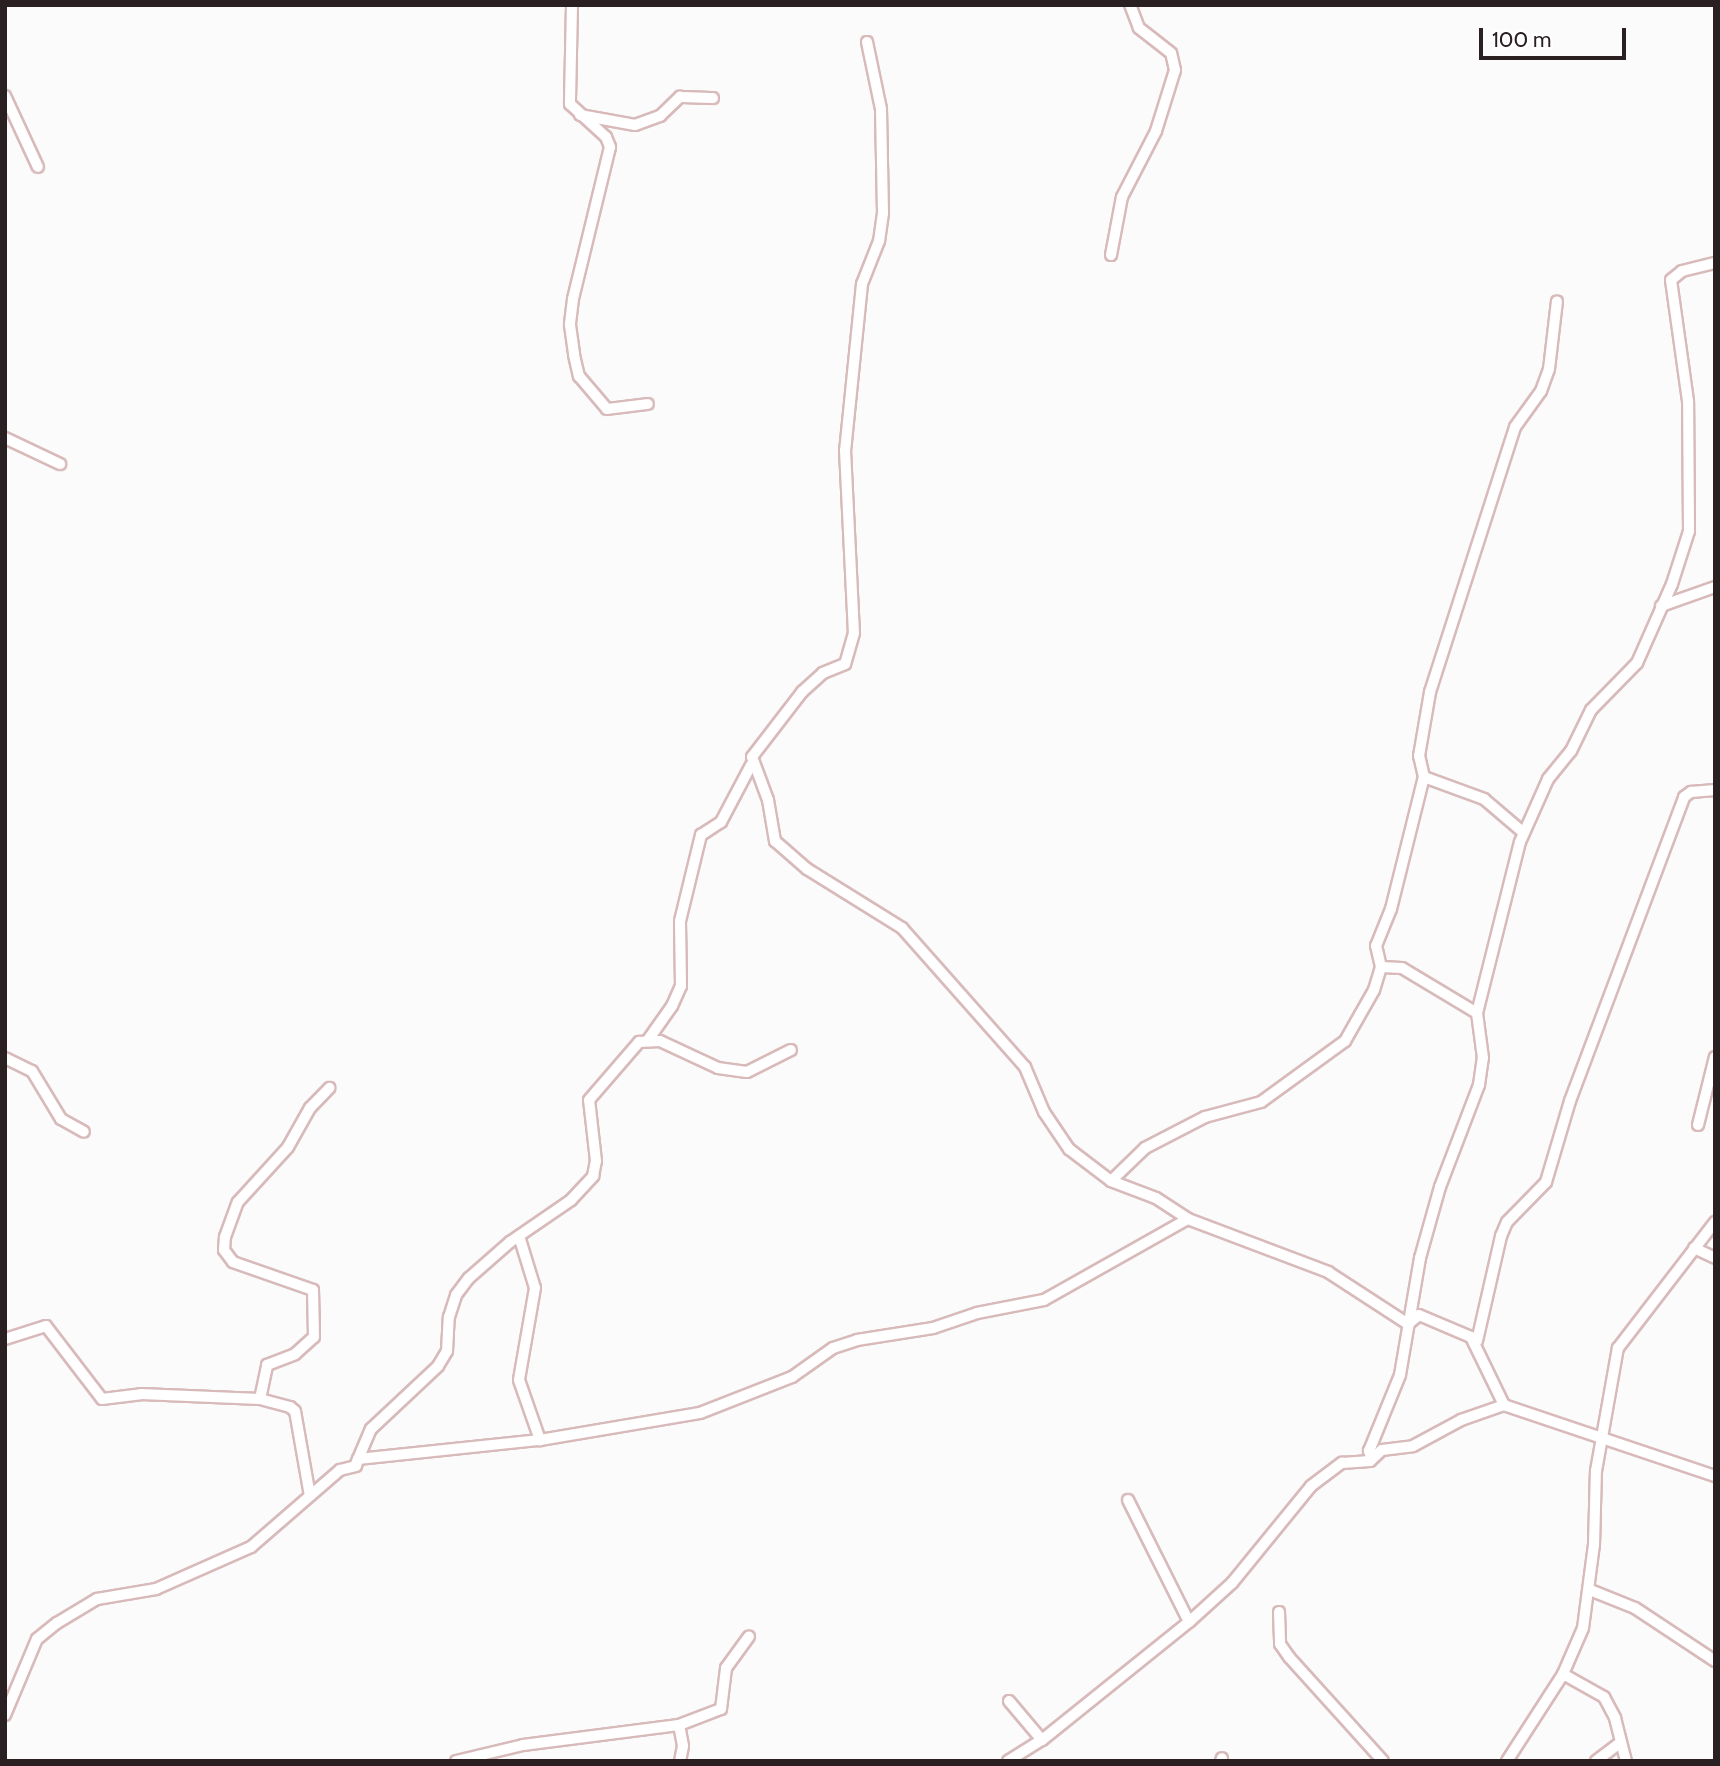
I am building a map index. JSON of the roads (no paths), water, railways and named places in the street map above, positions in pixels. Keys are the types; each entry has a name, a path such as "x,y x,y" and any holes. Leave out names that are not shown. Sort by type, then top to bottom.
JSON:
{"street":[{"path":"572,5 569,96 580,115 606,138 610,147 573,299 570,326 574,355 579,376 607,409 648,404"},
{"path":"1111,255 1122,197 1156,131 1175,70 1171,53 1139,28 1130,5"},
{"path":"648,1040 672,1006 681,986 680,921 701,835 722,821 751,765 754,753 802,692 823,673 845,664 854,634 845,450 862,284 879,241 883,213 881,109 867,41"},
{"path":"5,96 38,167"},
{"path":"580,115 635,125 660,116 680,97 713,98"},
{"path":"1372,1459 1369,1451 1400,1375 1408,1324 1440,1187 1479,1085 1483,1058 1477,1013 1504,894 1524,833 1548,779 1571,751 1591,710 1637,663 1689,531 1688,401 1671,280 1682,271 1715,263"},
{"path":"1111,1181 1145,1148 1205,1117 1261,1102 1345,1041 1374,990 1381,967 1376,946 1391,909 1424,777 1419,756 1430,692 1517,420 1541,391 1549,369 1557,301"},
{"path":"5,438 60,464"},
{"path":"1661,606 1715,587"},
{"path":"751,765 768,800 775,841 783,850 902,928 1026,1067 1044,1112 1069,1149 1111,1181 1156,1198 1188,1219 1328,1272 1408,1324"},
{"path":"1424,777 1484,799 1524,833"},
{"path":"1504,1405 1476,1341 1504,1229 1546,1182 1570,1101 1684,797 1691,792 1715,790"},
{"path":"1381,967 1402,968 1477,1013"},
{"path":"356,1466 370,1429 438,1366 447,1351 449,1317 456,1295 519,1236 570,1200 593,1175 597,1161 589,1100 639,1042 648,1040 675,1046 718,1068 747,1072 791,1050"},
{"path":"1698,1125 1715,1057"},
{"path":"5,1058 32,1071 61,1119 84,1132"},
{"path":"260,1399 267,1365 287,1359 314,1337 313,1290 233,1262 224,1250 225,1237 238,1202 288,1147 310,1108 329,1088"},
{"path":"356,1466 358,1459 540,1440 699,1413 792,1377 833,1349 857,1340 933,1328 977,1313 1044,1300 1188,1219"},
{"path":"1525,1761 1511,1757 1563,1674 1583,1628 1590,1590 1600,1441 1618,1348 1715,1222"},
{"path":"519,1236 535,1288 519,1380 540,1440"},
{"path":"1694,1248 1715,1258"},
{"path":"1408,1324 1419,1315 1476,1341"},
{"path":"5,1339 46,1326 102,1399 141,1394 260,1399 295,1411 310,1496"},
{"path":"1008,1761 1042,1740 1189,1622 1232,1583 1311,1486 1342,1464 1372,1459 1382,1450 1413,1446 1451,1425 1504,1405 1600,1441 1715,1476"},
{"path":"5,1714 37,1639 57,1623 97,1599 156,1589 225,1560 267,1536 340,1470 356,1466"},
{"path":"1128,1500 1189,1622"},
{"path":"1590,1590 1635,1608 1715,1661"},
{"path":"1279,1612 1280,1644 1289,1657 1383,1761"},
{"path":"456,1761 523,1745 679,1725 723,1708 726,1668 749,1636"},
{"path":"1563,1674 1604,1697 1626,1761"},
{"path":"1009,1701 1042,1740"},
{"path":"679,1725 683,1745 680,1761"},
{"path":"1596,1761 1621,1742"}]}
